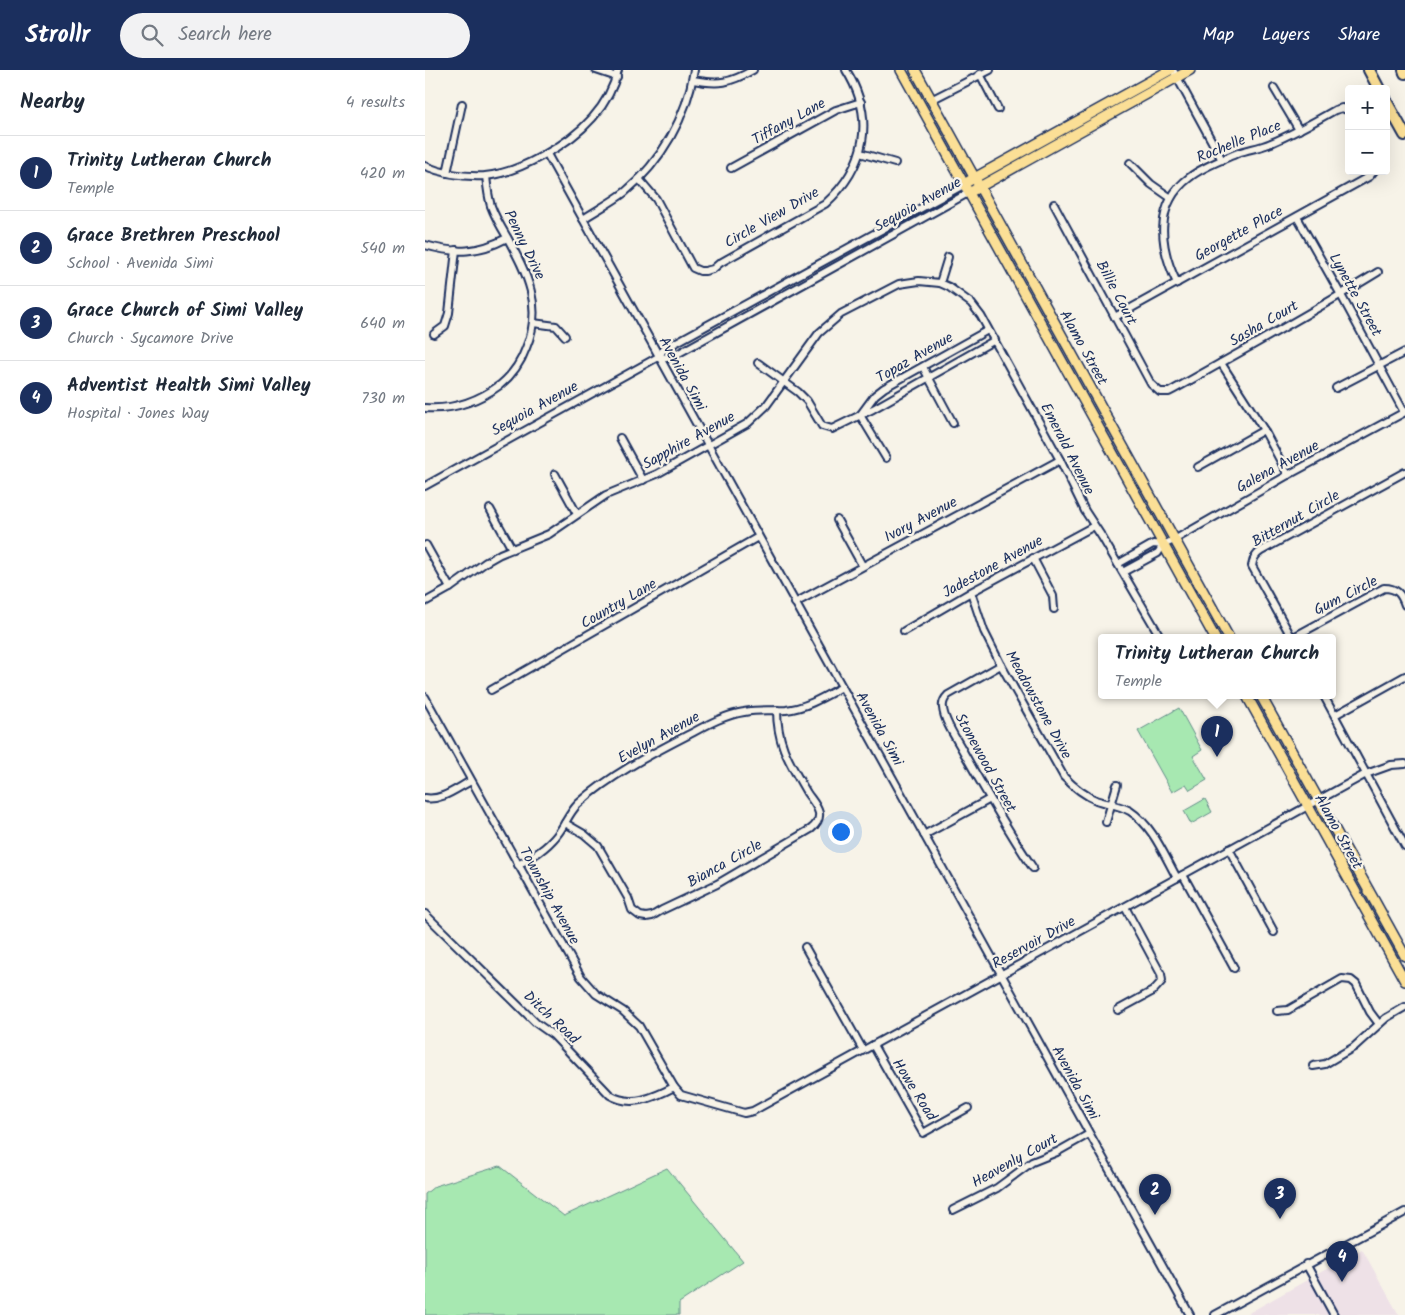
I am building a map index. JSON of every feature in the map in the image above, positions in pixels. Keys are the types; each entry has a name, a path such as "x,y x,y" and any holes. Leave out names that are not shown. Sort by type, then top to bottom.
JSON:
{"highway":[{"path":"1369,70 1377,85"},
{"path":"1390,108 1405,135"}],"main road":[{"name":"Alamo Street","path":"901,70 1213,634"},
{"name":"Alamo Street","path":"915,70 1227,634"},
{"name":"Sequoia Avenue","path":"965,184 1173,72 1191,70"},
{"name":"Sequoia Avenue","path":"970,192 1173,72"},
{"name":"Alamo Street","path":"1249,699 1405,981"},
{"name":"Alamo Street","path":"1263,699 1405,956"}],"street":[{"path":"425,166 465,176 486,176 519,168 547,154 573,138 591,121 606,100 617,73 596,70"},
{"path":"583,219 613,201 639,179 658,157 674,132 686,105 694,70"},
{"path":"693,80 717,83 727,82 753,70"},
{"name":"Circle View Drive","path":"639,179 656,199 690,264 696,270 705,272 713,269 720,262 825,204 847,180 860,153 864,129 861,102 854,82 846,70"},
{"path":"931,100 990,70"},
{"path":"1173,72 1222,160"},
{"path":"980,74 998,109"},
{"path":"1274,88 1299,130"},
{"name":"Tiffany Lane","path":"731,168 836,110 861,102"},
{"path":"447,173 462,104"},
{"name":"Rochelle Place","path":"1177,283 1166,256 1163,240 1164,218 1171,198 1180,186 1189,178 1222,160 1269,144 1338,109 1345,109"},
{"path":"860,153 895,164"},
{"name":"Avenida Simi","path":"547,154 1190,1315"},
{"path":"1131,163 1151,184 1171,198"},
{"name":"Georgette Place","path":"1115,317 1371,175"},
{"name":"Penny Drive","path":"425,408 448,408 470,403 488,394 504,382 525,352 533,323 534,303 530,282 491,206 486,176"},
{"name":"Sequoia Avenue","path":"425,486 658,357 664,348 965,184"},
{"name":"Sequoia Avenue","path":"658,357 669,358 970,192"},
{"name":"Billie Court","path":"1054,204 1151,384 1159,392"},
{"name":"Lynette Street","path":"1297,217 1405,412"},
{"path":"425,244 456,250 482,249 507,238"},
{"path":"434,334 445,326 449,313 456,250"},
{"path":"940,283 948,257"},
{"name":"Sasha Court","path":"1159,392 1169,392 1341,295 1378,272"},
{"name":"Sapphire Avenue","path":"425,602 450,588 486,562 549,534 606,495 643,480 748,423 759,414 819,333 841,314 899,284 919,281 940,283"},
{"name":"Emerald Avenue","path":"940,283 971,303 989,330 1060,460 1085,511 1159,634"},
{"path":"533,323 556,326 565,336"},
{"name":"Topaz Avenue","path":"860,414 875,395 989,330"},
{"name":"Topaz Avenue","path":"759,363 799,392 807,401 819,422 827,429 837,427 995,340"},
{"path":"1336,388 1405,352"},
{"path":"1221,363 1264,430 1288,475"},
{"path":"923,367 953,423"},
{"name":"Galena Avenue","path":"1118,564 1153,544 1163,544 1174,540 1288,475 1405,412"},
{"path":"860,414 886,458"},
{"path":"1198,467 1264,430"},
{"path":"620,438 643,480"},
{"name":"Ivory Avenue","path":"795,603 862,565 1060,460"},
{"name":"Bitternut Circle","path":"1290,634 1255,572 1253,560 1256,555 1405,472"},
{"path":"555,474 577,514"},
{"path":"490,509 512,549"},
{"path":"837,520 862,565"},
{"name":"Jadestone Avenue","path":"904,631 971,592 1094,526"},
{"name":"Country Lane","path":"491,690 758,537"},
{"name":"Galena Avenue","path":"1123,572 1158,553 1163,544"},
{"path":"426,545 450,588"},
{"path":"1033,558 1053,596 1054,609"},
{"name":"Gum Circle","path":"1299,634 1384,588 1397,591 1405,605"},
{"name":"Meadowstone Drive","path":"971,592 984,631 1001,665 1065,778 1073,787 1085,795 1130,812 1146,826 1180,876 1234,968"},
{"name":"Stonewood Street","path":"1001,665 948,695 944,699 942,706 955,736 990,799 1033,868"},
{"path":"1335,715 1405,676"},
{"name":"Evelyn Avenue","path":"518,865 547,846 557,835 576,806 636,764 687,735 710,723 738,713 753,710 786,710 808,705 842,688"},
{"name":"Township Avenue","path":"425,697 581,977 596,994 623,1011 639,1026 674,1087"},
{"path":"1326,699 1405,846"},
{"name":"Bianca Circle","path":"565,823 585,834 598,846 628,898 632,910 640,916 652,916 717,884 811,829 818,821 817,807 810,798 781,744 777,728 777,710"},
{"name":"Reservoir Drive","path":"674,1087 677,1092 685,1097 739,1112 749,1112 1002,976 1366,774 1391,765 1405,764"},
{"path":"425,798 439,798 471,781"},
{"path":"1107,822 1117,785"},
{"path":"924,836 990,799"},
{"path":"1229,849 1274,932"},
{"path":"1118,1010 1153,991 1162,981 1161,974 1125,908"},
{"name":"Ditch Road","path":"425,914 536,1022 553,1035 610,1095 618,1100 634,1101 660,1094 674,1087"},
{"path":"805,948 863,1050"},
{"path":"1277,1010 1288,1010 1342,979 1352,981 1359,988 1370,1012 1379,1024"},
{"path":"1313,1066 1325,1064 1354,1048 1386,1018 1405,1008"},
{"name":"Howe Road","path":"873,1045 923,1132 969,1108"},
{"name":"Heavenly Court","path":"953,1210 997,1188 1032,1162 1057,1152 1089,1134"},
{"path":"1215,1315 1405,1212"},
{"path":"1306,1264 1334,1315"}],"shaded area":[{"path":"1362,1249 1399,1315 1245,1315"}],"green space":[{"path":"1179,708 1202,750 1193,756 1207,780 1190,790 1186,784 1172,792 1138,731"},
{"path":"1205,799 1212,812 1191,824 1184,811"},
{"path":"500,1166 564,1216 667,1168 743,1261 679,1303 679,1315 425,1315 425,1194 435,1186"}],"place":[{"name":"Trinity Lutheran Church","path":"1217,757"},
{"name":"Grace Brethren Preschool","path":"1155,1215"},
{"name":"Grace Church of Simi Valley","path":"1280,1219"},
{"name":"Adventist Health Simi Valley","path":"1342,1282"}]}
